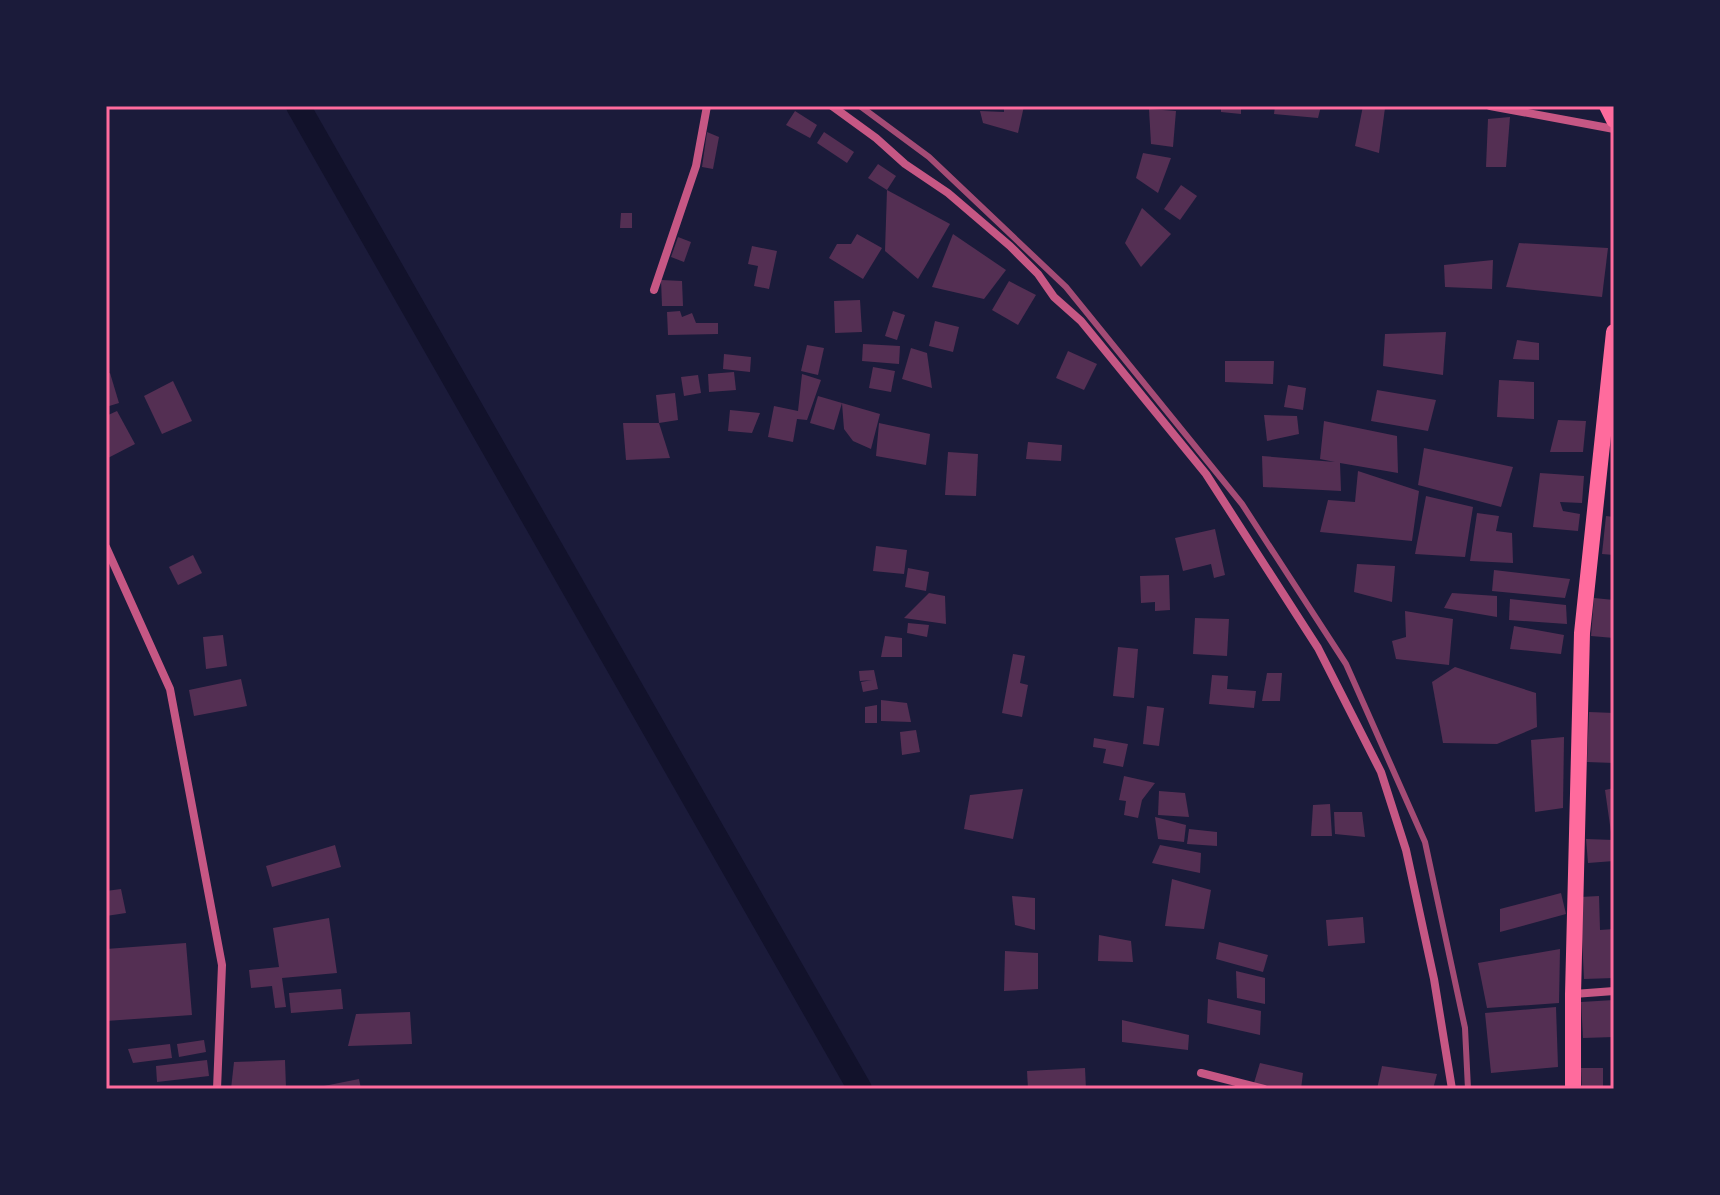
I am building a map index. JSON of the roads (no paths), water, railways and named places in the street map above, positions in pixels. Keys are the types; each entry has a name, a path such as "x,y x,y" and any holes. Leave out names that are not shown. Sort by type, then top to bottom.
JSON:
{"main road":[{"path":"1607,106 1614,120"},
{"path":"1573,1089 1582,633 1614,332"}],"street":[{"path":"654,290 696,166 707,106"},
{"path":"832,106 905,164 948,193 1010,246 1038,274 1054,297 1081,321 1206,474 1318,648 1381,772 1406,850 1434,979 1452,1089"},
{"path":"1490,106 1614,129"},
{"path":"106,547 170,689 222,965 217,1089"},
{"path":"1573,994 1614,991"},
{"path":"1201,1073 1264,1089"}],"waterway":[{"path":"298,106 860,1089"}],"railway":[{"path":"860,106 929,157 1066,287 1242,504 1346,664 1425,842 1465,1028 1468,1089"}]}
